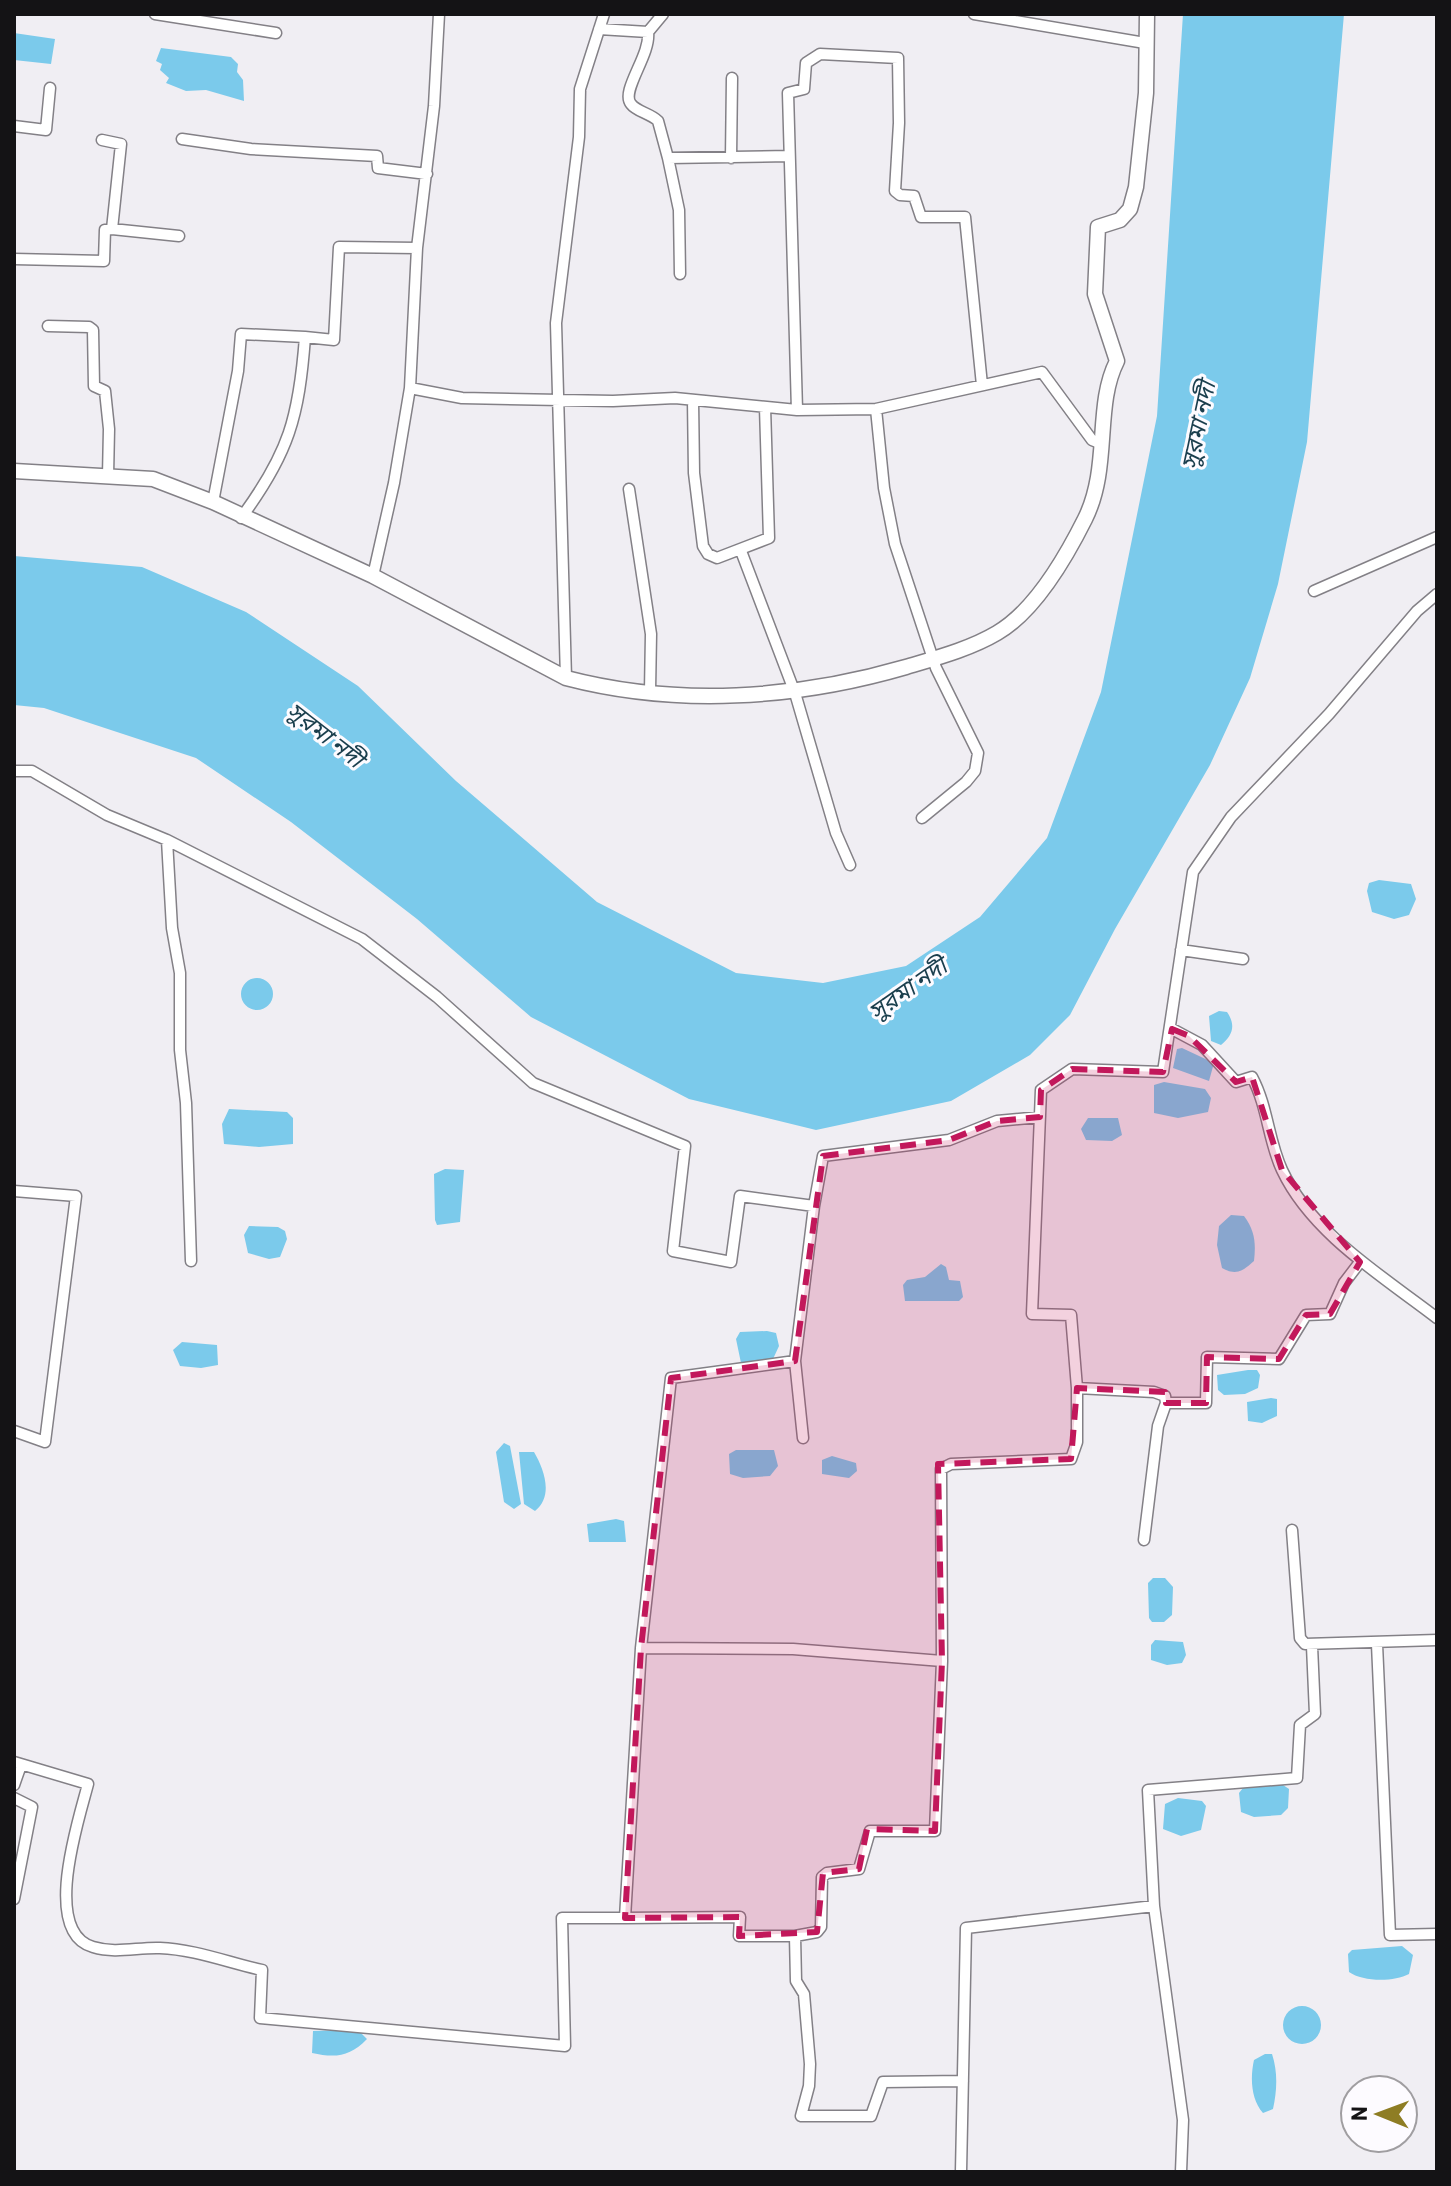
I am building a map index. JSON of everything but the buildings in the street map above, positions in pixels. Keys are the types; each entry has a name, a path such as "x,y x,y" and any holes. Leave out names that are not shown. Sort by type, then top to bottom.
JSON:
{"street":[{"path":"155,14 276,33"},
{"path":"373,576 394,483 410,388 417,248 427,174 439,14"},
{"path":"566,678 556,323 579,137 580,89 604,14"},
{"path":"663,14 648,32 646,57 628,89 627,98 634,108 658,121 679,210 680,274"},
{"path":"974,14 1145,43"},
{"path":"14,471 153,479 213,502 241,518 373,576 566,678 600,687 742,696 795,693 872,677 934,659 999,632 1049,580 1087,515 1099,480 1107,381 1117,361 1095,294 1098,227 1120,220 1130,209 1146,93 1147,14"},
{"path":"599,29 648,32"},
{"path":"797,410 788,93 804,89 808,58 820,54 898,58 895,191 900,195 914,196 921,217 965,217 982,385"},
{"path":"731,158 732,78"},
{"path":"14,126 46,130 50,88"},
{"path":"182,139 251,149 377,156 378,168 427,174"},
{"path":"102,140 121,144 112,229"},
{"path":"668,158 789,156"},
{"path":"14,259 104,261 105,230 112,229 179,236"},
{"path":"213,502 238,371 241,334 334,340 339,247 417,248"},
{"path":"48,326 89,327 93,330 94,386 105,391 109,429 108,476"},
{"path":"241,518 272,476 286,444 300,394 305,337"},
{"path":"410,388 462,398 693,400 797,410 876,409 1045,373 1092,440 1102,444"},
{"path":"693,400 694,473 703,546 717,558 766,541 770,531 765,407"},
{"path":"876,409 884,488 895,544 934,659 978,753 975,771 966,782 922,818"},
{"path":"629,489 651,634 650,691"},
{"path":"1314,591 1437,537"},
{"path":"741,551 795,693 836,833 850,865"},
{"path":"14,1785 18,1764 88,1784 70,1853 66,1902 73,1931 90,1947 111,1950 162,1948 262,1970 260,2018 565,2046 562,1918 740,1917 739,1936 795,1936 817,1932 821,1927 822,1877 827,1873 859,1869 870,1831 935,1831 942,1661 941,1469 951,1464 1071,1459 1077,1442 1077,1388 1071,1315 1032,1314 1041,1090 1072,1069 1163,1072 1172,1029 1193,872 1231,817 1329,714 1417,611 1437,594"},
{"path":"14,771 32,771 107,815 167,840 362,939 437,997 533,1083 685,1146 673,1251 731,1262 740,1196 814,1206"},
{"path":"167,840 172,928 180,973 180,1050 186,1103 191,1261"},
{"path":"1181,950 1243,959"},
{"path":"1172,1029 1202,1045 1236,1082 1252,1077 1270,1119 1282,1170 1299,1197 1360,1262 1437,1318"},
{"path":"803,1438 795,1361 797,1320 823,1156 949,1140 997,1121 1040,1117"},
{"path":"14,1191 76,1196 45,1442 14,1431"},
{"path":"1166,1403 1206,1403 1207,1357 1279,1359 1306,1315 1330,1314 1344,1283 1360,1262"},
{"path":"625,1918 641,1648 671,1378 795,1361"},
{"path":"1077,1388 1154,1392 1165,1396 1166,1403 1158,1426 1144,1540"},
{"path":"1292,1530 1300,1638 1312,1646 1437,1640"},
{"path":"1377,1644 1390,1935 1437,1934"},
{"path":"1181,2172 1183,2120 1154,1906 1148,1790 1297,1778 1300,1725 1315,1714 1312,1646"},
{"path":"641,1648 793,1649 942,1661"},
{"path":"14,1798 32,1807 14,1899"},
{"path":"961,2172 966,1928 1154,1906"},
{"path":"795,1936 796,1981 804,1994 810,2064 809,2086 801,2116 871,2116 883,2082 963,2081"}],"highlighted area":[{"path":"1172,1029 1189,1036 1236,1082 1252,1077 1282,1170 1360,1262 1330,1314 1306,1315 1279,1359 1207,1357 1206,1403 1166,1403 1165,1392 1077,1388 1071,1459 938,1464 942,1661 935,1831 867,1829 859,1869 823,1873 817,1932 739,1936 740,1917 625,1918 641,1648 671,1378 795,1361 823,1156 949,1140 997,1121 1040,1117 1041,1090 1072,1069 1163,1072"}],"water":[{"name":"সুরমা নদী","path":"1183,14 1344,14 1307,442 1278,584 1250,678 1210,765 1115,929 1070,1015 1030,1055 951,1101 816,1130 689,1099 531,1017 417,919 291,822 196,758 44,708 14,705 14,556 142,567 246,612 358,686 456,781 597,902 736,973 823,983 906,966 980,917 1047,838 1101,692 1157,416"},
{"path":"14,33 55,39 51,64 14,60"},
{"path":"161,48 231,57 238,64 237,72 243,80 244,101 206,90 186,91 166,83 169,78 160,70 162,64 156,61"},
{"path":"1379,880 1411,884 1416,899 1409,915 1394,919 1372,912 1367,891 1369,883"},
{"path":"257,978 268,983 273,994 268,1005 257,1010 246,1005 241,994 246,983"},
{"path":"1219,1011 1227,1012 1232,1026 1231,1034 1221,1045 1211,1041 1209,1016"},
{"path":"1182,1048 1214,1063 1209,1081 1173,1068 1177,1049"},
{"path":"1164,1082 1205,1089 1211,1098 1208,1112 1178,1118 1154,1113 1154,1085"},
{"path":"229,1109 287,1112 293,1118 293,1144 259,1147 224,1144 222,1124"},
{"path":"1088,1118 1118,1118 1122,1135 1112,1141 1086,1140 1081,1129"},
{"path":"445,1169 464,1170 460,1222 437,1225 434,1174"},
{"path":"1231,1215 1244,1216 1255,1243 1254,1261 1235,1272 1222,1268 1217,1245 1219,1226"},
{"path":"249,1226 278,1227 285,1231 287,1239 280,1257 269,1259 248,1253 244,1235"},
{"path":"941,1264 946,1267 949,1280 960,1281 963,1297 959,1301 905,1301 903,1285 907,1280 925,1277"},
{"path":"740,1332 776,1333 779,1346 773,1359 741,1363 736,1339"},
{"path":"182,1342 217,1345 218,1365 201,1368 180,1366 173,1350"},
{"path":"1257,1370 1260,1375 1258,1388 1245,1394 1224,1395 1218,1390 1217,1375"},
{"path":"1277,1399 1277,1416 1262,1423 1248,1421 1247,1402"},
{"path":"504,1443 510,1446 521,1504 514,1509 504,1502 496,1452"},
{"path":"736,1450 774,1450 778,1466 770,1476 743,1478 730,1474 729,1454"},
{"path":"519,1452 534,1452 544,1474 546,1490 541,1505 535,1511 524,1504"},
{"path":"832,1456 856,1463 857,1471 849,1478 822,1474 822,1460"},
{"path":"616,1519 624,1521 626,1542 589,1542 587,1524"},
{"path":"1153,1578 1165,1578 1173,1587 1172,1615 1164,1622 1152,1622 1149,1618 1148,1583"},
{"path":"1155,1640 1183,1642 1186,1655 1182,1663 1167,1665 1151,1660 1151,1645"},
{"path":"1283,1785 1289,1789 1288,1808 1281,1815 1254,1817 1241,1812 1239,1793 1243,1788"},
{"path":"1178,1798 1202,1801 1206,1806 1201,1830 1181,1836 1163,1829 1165,1804"},
{"path":"1402,1946 1413,1955 1409,1974 1379,1980 1362,1978 1349,1972 1348,1954 1352,1950"},
{"path":"1302,2006 1316,2011 1321,2025 1316,2039 1302,2044 1288,2039 1283,2025 1288,2011"},
{"path":"313,2031 360,2032 367,2039 342,2055 312,2053"},
{"path":"1272,2054 1276,2088 1273,2109 1263,2113 1252,2088 1252,2074 1254,2060"}]}
